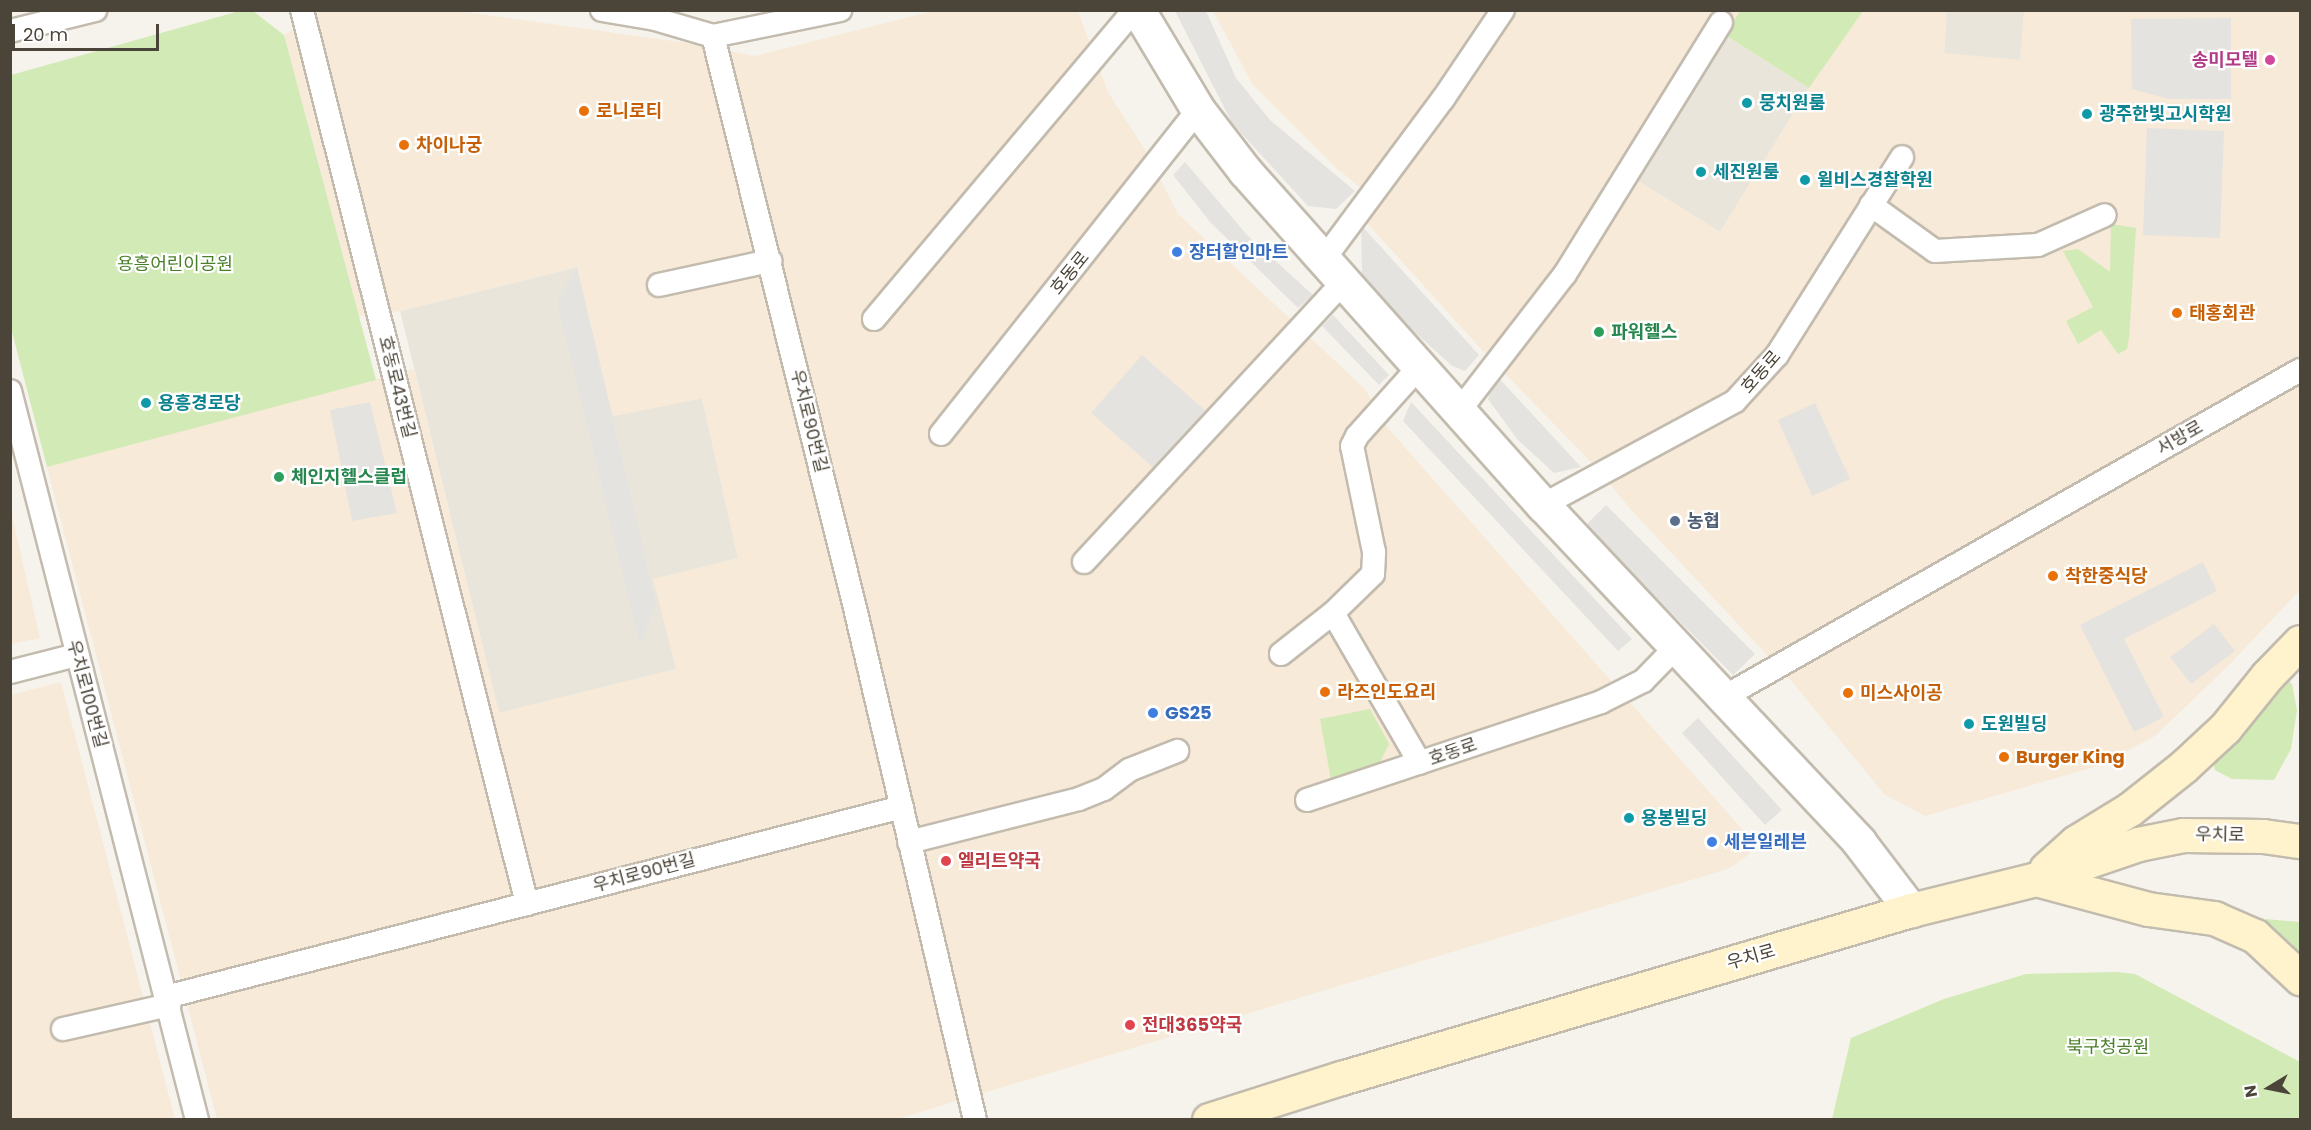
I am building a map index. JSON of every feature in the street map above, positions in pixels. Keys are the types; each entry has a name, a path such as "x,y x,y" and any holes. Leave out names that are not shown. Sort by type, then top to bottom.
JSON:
{"main road":[{"path":"2036,879 2076,842 2130,808 2184,766 2224,728 2266,676 2301,642"},
{"name":"우치로","path":"1209,1119 1911,910 2036,879 2138,844 2183,835 2263,836 2301,841"},
{"path":"2036,879 2148,909 2214,918 2254,936 2301,978"}],"street":[{"path":"1136,10 1198,110 1245,171 1543,505 1859,842 1911,910"}],"lane":[{"path":"10,31 95,10"},
{"name":"호동로43번길","path":"302,10 527,904"},
{"path":"602,10 655,19 713,36 840,10"},
{"path":"874,319 1136,10"},
{"path":"1084,562 1334,270 1443,99 1503,10"},
{"path":"1459,411 1565,274 1721,22"},
{"name":"우치로90번길","path":"713,36 770,261 975,1119"},
{"name":"호동로","path":"941,434 1198,110"},
{"name":"호동로","path":"1543,505 1735,401 1777,355 1902,157"},
{"path":"1871,205 1935,251 2038,245 2105,215"},
{"path":"659,285 770,261"},
{"path":"1281,654 1333,613 1373,574 1374,552 1352,446 1356,436 1419,367"},
{"name":"서방로","path":"1724,697 2301,370"},
{"name":"우치로100번길","path":"10,391 76,655 168,1001 196,1119"},
{"path":"1333,613 1420,763"},
{"name":"호동로","path":"1307,800 1601,702 1643,681 1677,646"},
{"path":"10,672 76,655"},
{"path":"909,842 1078,799 1104,789 1129,770 1178,751"},
{"name":"우치로90번길","path":"527,904 902,807"},
{"path":"63,1029 527,904"}],"shaded area":[{"path":"451,10 680,42 755,56 933,11 1078,11 1108,92 1145,150 1178,214 1365,389 1388,428 1755,844 1747,856 1728,869 897,1119 217,1119 47,467 414,369 499,713 676,669 653,579 738,558 702,398 613,416 577,267 400,311 359,316 284,35 322,11"},
{"path":"1175,11 1206,11 1236,78 1270,120 1355,191 1336,209 1308,206 1232,123"},
{"path":"1213,11 1947,11 1944,53 2020,60 2024,11 2300,11 2300,590 2226,668 2155,736 2101,765 1925,816 1885,795 1793,683 1633,512 1591,462 1480,348 1368,224 1367,216 1376,200 1334,166 1253,85","holes":["1725,35 1809,88 1720,232 1635,179"]},
{"path":"1947,11 2024,11 2021,60 1944,54"},
{"path":"2231,18 2231,99 2169,99 2132,89 2131,19"},
{"path":"1725,35 1809,88 1720,232 1635,179"},
{"path":"2147,128 2224,131 2220,238 2143,235"},
{"path":"1185,162 1247,235 1313,295 1298,308 1210,222 1173,175"},
{"path":"1361,225 1479,355 1465,371 1452,366 1398,317 1362,274"},
{"path":"577,267 613,416 702,398 738,558 676,669 499,713 400,311"},
{"path":"577,267 656,603 640,646 557,301"},
{"path":"1333,315 1389,375 1379,385 1322,326"},
{"path":"1142,355 1206,411 1155,469 1091,413"},
{"path":"1495,374 1581,467 1554,473 1517,439 1488,399"},
{"path":"370,402 397,513 352,521 330,410"},
{"path":"1411,402 1632,639 1618,651 1403,421"},
{"path":"1815,403 1850,479 1812,496 1778,420"},
{"path":"1606,505 1755,654 1733,675 1585,526"},
{"path":"10,507 40,638 11,644 10,644"},
{"path":"2203,562 2217,591 2124,639 2164,717 2134,732 2080,625"},
{"path":"2214,624 2235,651 2191,684 2170,657"},
{"path":"61,682 175,1119 11,1120 11,695"},
{"path":"1698,718 1782,810 1765,825 1682,733"}],"green space":[{"name":"용흥어린이공원","path":"243,10 253,11 284,35 376,380 47,467 11,328 11,75"},
{"path":"1740,11 1863,11 1809,88 1725,35"},
{"path":"2111,224 2136,228 2129,338 2127,349 2118,354 2101,330 2078,344 2066,321 2093,307 2063,251 2078,249 2110,272"},
{"path":"2287,680 2292,684 2297,710 2291,749 2274,780 2232,779 2215,770 2213,763"},
{"path":"1370,709 1389,744 1377,768 1331,780 1320,719"},
{"path":"2265,919 2300,922 2300,952"},
{"name":"북구청공원","path":"2117,972 2135,974 2300,1062 2300,1119 1832,1119 1851,1038 1944,999 2026,974"}],"place":[{"name":"송미모텔","path":"2270,60"},
{"name":"뭉치원룸","path":"1747,103"},
{"name":"로니로티","path":"584,111"},
{"name":"광주한빛고시학원","path":"2087,114"},
{"name":"차이나궁","path":"404,145"},
{"name":"세진원룸","path":"1701,172"},
{"name":"윌비스경찰학원","path":"1805,180"},
{"name":"장터할인마트","path":"1177,252"},
{"name":"태홍회관","path":"2177,313"},
{"name":"파워헬스","path":"1599,332"},
{"name":"용흥경로당","path":"146,403"},
{"name":"체인지헬스클럽","path":"279,477"},
{"name":"농협","path":"1675,521"},
{"name":"착한중식당","path":"2053,576"},
{"name":"라즈인도요리","path":"1325,692"},
{"name":"미스사이공","path":"1848,693"},
{"name":"GS25","path":"1153,713"},
{"name":"도원빌딩","path":"1969,724"},
{"name":"Burger King","path":"2004,757"},
{"name":"용봉빌딩","path":"1629,818"},
{"name":"세븐일레븐","path":"1712,842"},
{"name":"엘리트약국","path":"946,861"},
{"name":"전대365약국","path":"1130,1025"}]}
